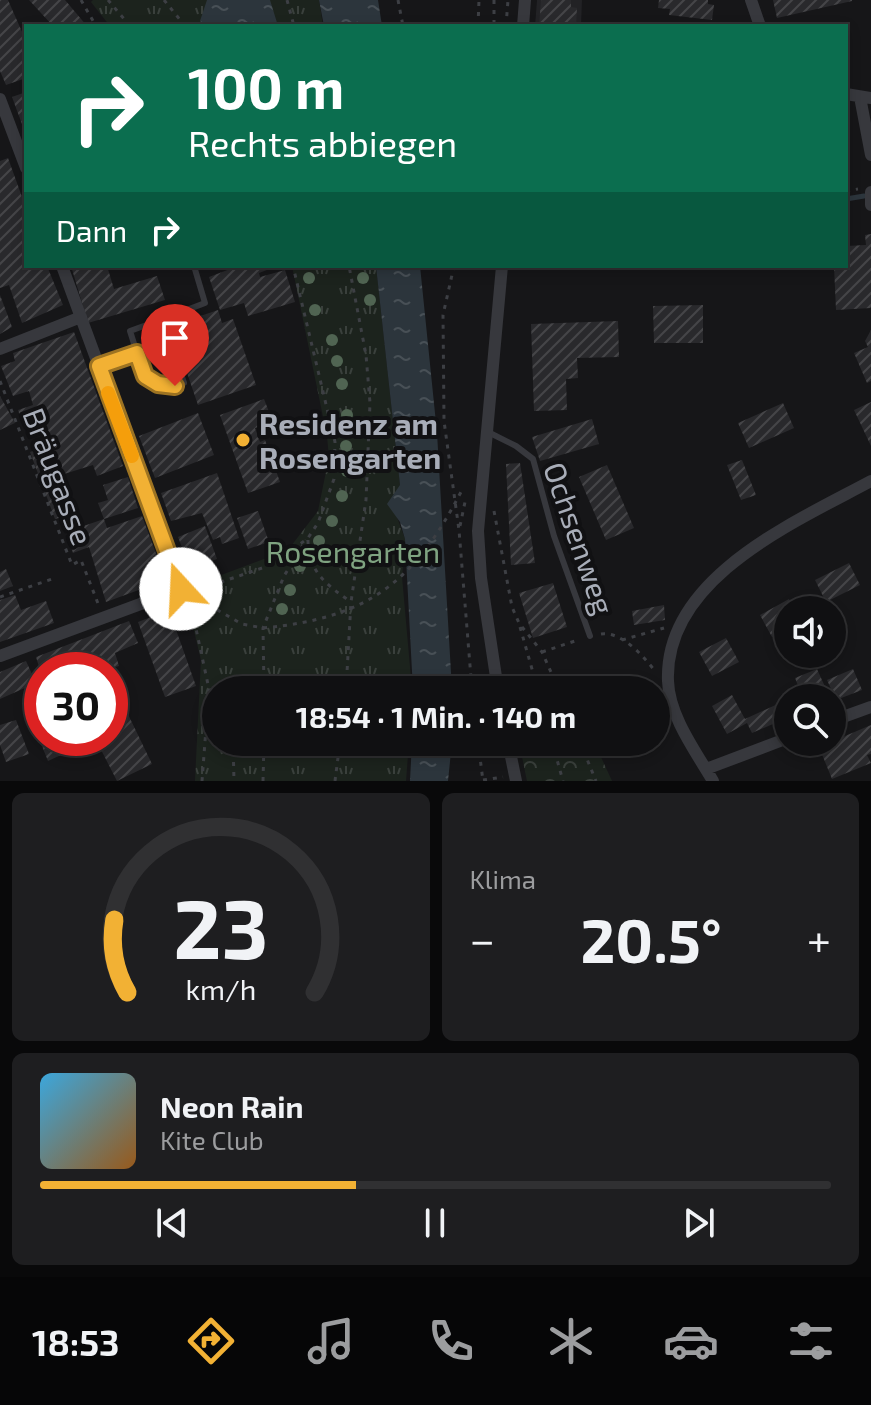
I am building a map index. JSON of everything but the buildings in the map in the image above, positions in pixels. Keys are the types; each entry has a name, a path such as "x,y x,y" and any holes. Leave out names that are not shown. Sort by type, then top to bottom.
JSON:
{"street":[{"path":"523,24 525,0"},
{"path":"751,0 759,24"},
{"path":"866,97 871,155"},
{"path":"0,99 24,163"},
{"path":"871,192 871,205"},
{"path":"0,656 103,617 185,591 63,268"},
{"path":"496,676 481,578 475,482 486,431 502,268"},
{"path":"0,349 81,317"},
{"path":"713,781 672,703 668,683 679,624 692,602 746,554 871,481"},
{"path":"846,716 871,707"},
{"path":"706,769 774,743"},
{"path":"511,756 516,778"}],"lane":[{"path":"163,319 184,383 175,386 158,384 145,376 130,331 205,303 195,268"},
{"path":"99,366 137,353"},
{"name":"Ochsenweg","path":"486,431 516,446 533,459 554,536 590,636"}],"path":[{"path":"81,0 95,24"},
{"path":"108,0 128,24"},
{"path":"164,0 183,24"},
{"path":"287,0 293,24"},
{"path":"398,0 403,24"},
{"path":"478,24 479,0"},
{"path":"494,0 494,24"},
{"path":"506,24 508,0"},
{"path":"264,676 263,628 284,576 325,510 334,479 336,452 293,268"},
{"path":"347,676 350,609 366,500 370,403 366,355 349,268"},
{"path":"454,268 443,315 444,421 459,530 471,676"},
{"name":"Bräugasse","path":"0,381 72,565 81,560 103,617"},
{"path":"185,591 242,624 263,628 311,623 350,609 383,592 426,551 463,488 475,482"},
{"path":"459,530 467,497"},
{"path":"494,507 512,607 534,676"},
{"path":"308,538 308,551 317,575 351,602"},
{"path":"185,591 265,567 308,538"},
{"path":"0,597 52,579"},
{"path":"185,591 206,676"},
{"path":"519,623 542,652 553,676"},
{"path":"622,640 679,624"},
{"path":"542,652 608,633 622,640 654,669 658,676"},
{"path":"202,781 204,756"},
{"path":"233,756 234,781"},
{"path":"263,781 264,756"},
{"path":"335,781 338,756"},
{"path":"480,756 483,780 516,778"},
{"path":"556,756 563,781"},
{"path":"586,756 596,781"}],"shaded area":[{"path":"537,0 582,0 581,24 535,24"}],"green space":[{"path":"319,0 323,24 108,24 91,2"},
{"name":"Rosengarten","path":"292,268 376,268 400,485 395,512 405,539 402,577 411,676 202,676 202,756 408,756 406,781 195,781 201,660 184,589 288,550 318,511 329,457"},
{"path":"522,756 600,756 612,781 527,781"}],"water":[{"path":"207,0 270,0 277,24 202,24 200,21"},
{"path":"319,0 378,0 382,24 324,24"},
{"path":"376,268 420,268 437,433 451,676 412,676 405,539 400,522 387,504 400,485"},
{"path":"411,756 451,756 448,781 410,781"}],"waterway":[{"path":"848,199 864,196"}],"slow traffic":[{"path":"108,393 132,456"}],"place":[{"name":"Residenz am Rosengarten","path":"243,440"}],"route":[{"path":"175,386 158,384 145,376 137,353 99,366 181,589"}]}
